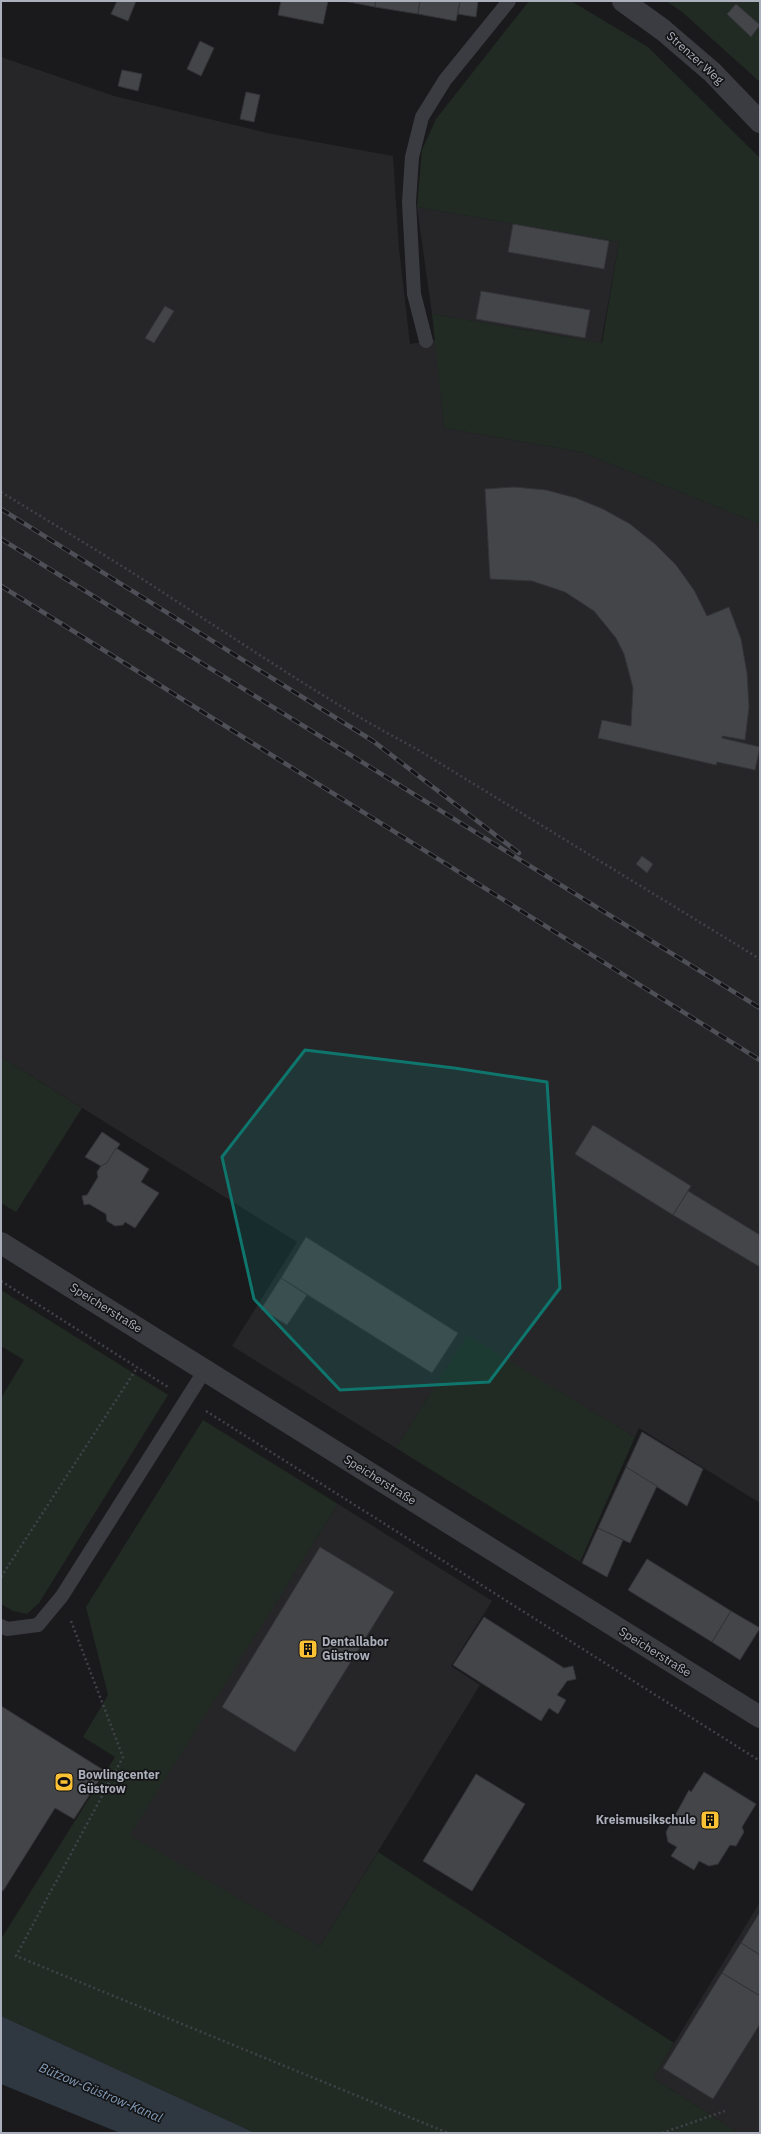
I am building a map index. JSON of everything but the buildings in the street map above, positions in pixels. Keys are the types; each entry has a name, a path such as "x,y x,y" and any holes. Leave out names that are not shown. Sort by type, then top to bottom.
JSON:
{"street":[{"name":"Strenzer Weg","path":"623,1 664,30 712,72 760,122"},
{"name":"Speicherstraße","path":"1,1243 760,1718"}],"lane":[{"path":"426,341 414,294 409,202 412,157 420,124 422,117 445,80 509,1"},
{"path":"1,1626 7,1629 38,1625 62,1596 205,1370"}],"path":[{"path":"1,492 173,598 272,664 380,730 415,748 760,959"},
{"path":"1,1281 136,1368 186,1398 760,1761"},
{"path":"1,1577 136,1368"},
{"path":"62,1596 123,1757 16,1956 448,2133"},
{"path":"662,2133 725,2111"}],"highlighted area":[{"path":"305,1050 454,1068 547,1082 560,1288 489,1382 340,1390 254,1299 222,1157"}],"shaded area":[{"path":"529,1 571,1 648,47 760,158 760,524 581,452 444,428 432,314 602,343 619,242 417,207 422,150 436,119"},
{"path":"666,1 760,1 760,82 681,11"},
{"path":"1,57 114,96 267,133 393,156 399,249 410,344 436,340 444,428 581,452 760,524 760,1503 639,1428 635,1437 467,1336 396,1448 232,1346 297,1242 1,1057"},
{"path":"417,207 619,242 601,343 432,314"},
{"path":"1,1057 82,1108 16,1212 1,1203"},
{"path":"1,1290 168,1395 39,1603 27,1614 13,1611 1,1604 1,1398 24,1360 1,1346"},
{"path":"467,1335 635,1437 580,1562 396,1448"},
{"path":"203,1420 338,1504 130,1835 320,1946 378,1852 674,2043 653,2078 739,2133 255,2133 1,2016 1,1939 115,1757 83,1737 108,1695 86,1607"},
{"path":"338,1504 492,1601 451,1666 480,1685 320,1946 129,1835"},
{"path":"760,1902 760,2133 739,2133 653,2078"}],"water":[{"name":"Bützow-Güstrow-Kanal","path":"1,2016 255,2133 120,2133 1,2084"}],"railway":[{"path":"1,509 373,741 519,853"},
{"path":"1,539 760,1008"},
{"path":"1,586 760,1060"}],"place":[{"name":"Dentallabor Güstrow","path":"308,1649"},
{"name":"Bowlingcenter Güstrow","path":"64,1782"},
{"name":"Kreismusikschule","path":"710,1820"}]}
